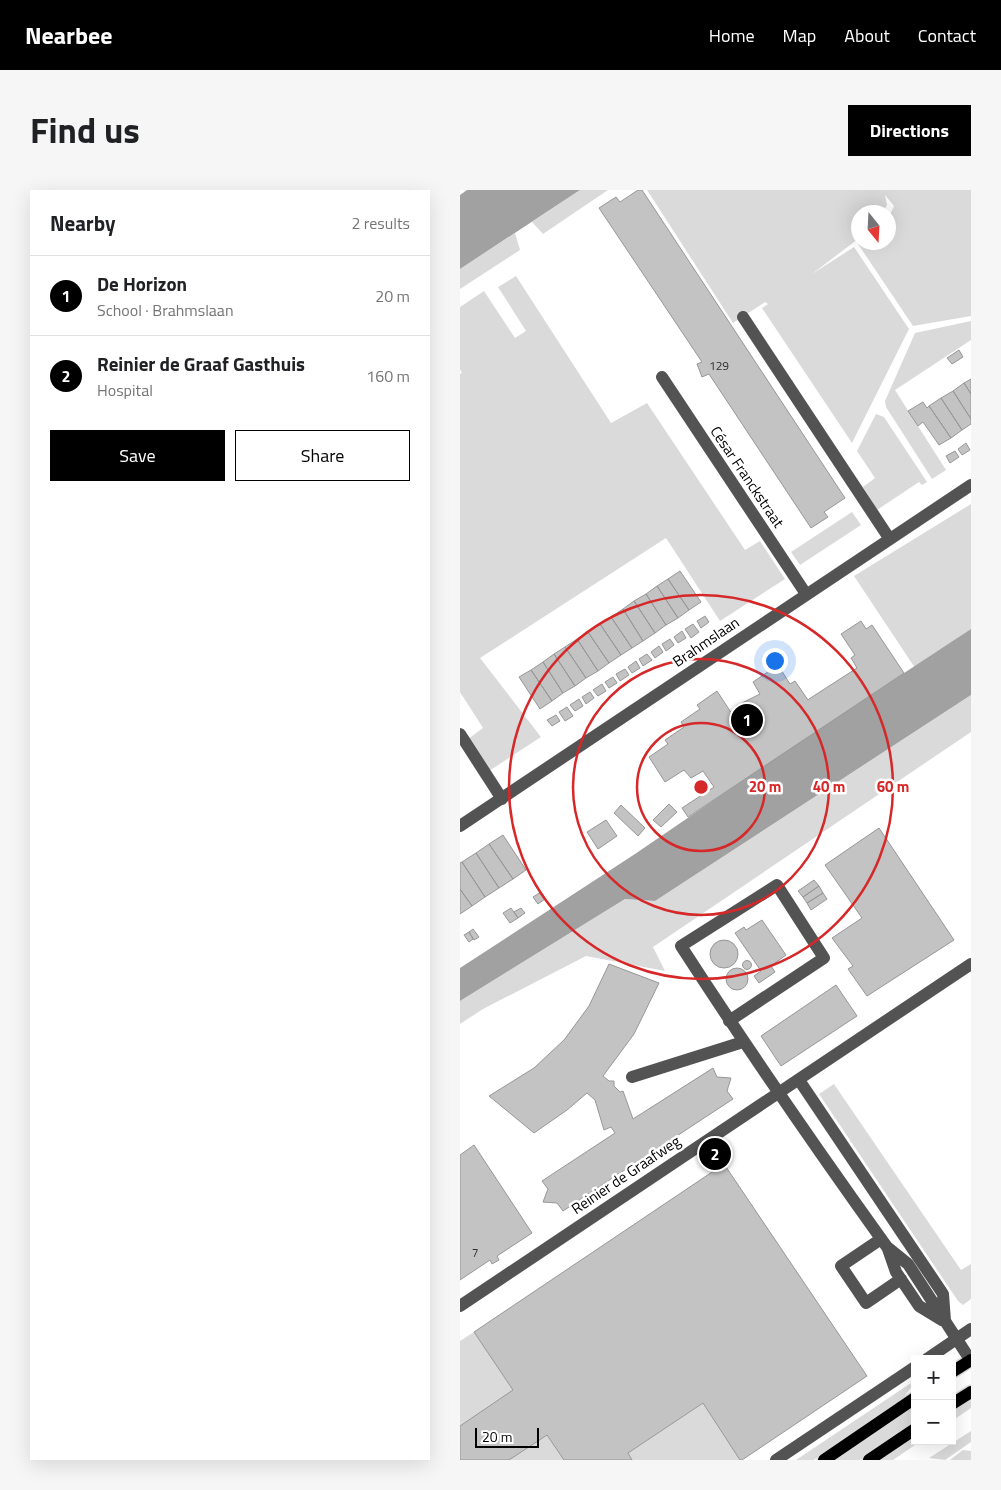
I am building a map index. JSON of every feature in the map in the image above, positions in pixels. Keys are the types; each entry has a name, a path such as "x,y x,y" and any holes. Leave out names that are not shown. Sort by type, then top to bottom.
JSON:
{"main road":[{"path":"956,1369 971,1360"},
{"path":"956,1401 971,1392"},
{"path":"824,1460 912,1400"},
{"path":"869,1460 911,1433"}],"street":[{"path":"744,317 890,538"},
{"name":"César Franckstraat","path":"662,377 806,594"},
{"name":"Brahmslaan","path":"460,826 971,485"},
{"path":"460,734 502,799"},
{"path":"729,1020 824,958 777,885 681,946 743,1042 884,1243 901,1279 919,1306 945,1322"},
{"name":"Reinier de Graafweg","path":"460,1306 969,969"},
{"path":"632,1077 743,1042"},
{"path":"800,1080 943,1294 945,1322"},
{"path":"884,1243 908,1264 971,1360"},
{"path":"884,1243 841,1266 866,1302 901,1279"},
{"path":"933,1355 971,1329"},
{"path":"776,1460 911,1370"}],"shaded area":[{"path":"467,190 580,190 460,269 460,195"},
{"path":"580,190 608,190 543,234 532,222"},
{"path":"647,190 971,190 971,316 913,326 862,250 896,250 896,205 893,205 885,195 887,205 851,205 851,244 812,274 851,249 856,250 909,329 852,443 762,308 768,304 765,302 733,323"},
{"path":"515,233 520,250 460,289 460,269"},
{"path":"516,276 611,423 647,403 745,550 760,541 785,579 720,621 666,538 480,658 541,737 489,771 468,739 483,728 460,692 460,374 462,373 460,369 460,307 484,291 515,338 526,331 498,287"},
{"path":"971,321 971,340 895,390 946,470 932,479 886,407 885,401 915,333"},
{"path":"876,414 884,417 927,482 922,485 919,482 877,510 863,487 875,478 857,451"},
{"path":"971,504 971,629 915,668 854,576"},
{"path":"852,512 861,525 800,565 791,552"},
{"path":"971,629 971,695 655,901 625,899 460,1001 460,968 635,854 781,754"},
{"path":"971,695 971,732 653,947 665,971 586,956 483,1009 460,1024 460,1001 625,899 655,901"},
{"path":"834,1084 961,1270 971,1264 971,1299 963,1305 958,1301 819,1094"},
{"path":"474,1332 513,1390 460,1426 460,1341"},
{"path":"911,1383 911,1388 900,1402 814,1460 796,1460"},
{"path":"971,1397 971,1408 956,1418 956,1407"},
{"path":"703,1403 740,1460 632,1460 628,1453"},
{"path":"911,1408 911,1426 860,1460 833,1460"},
{"path":"971,1431 971,1442 945,1460 929,1458 949,1445 956,1445 956,1441"},
{"path":"547,1435 564,1460 509,1460"},
{"path":"911,1438 911,1445 915,1445 893,1460 878,1460"},
{"path":"963,1450 971,1451 971,1460 950,1460"}],"building":[{"path":"638,190 642,190 845,498 824,512 828,517 811,528 709,374 702,377 697,364 702,362 599,208 616,197 620,202"},
{"path":"959,350 963,357 952,364 947,358"},
{"path":"971,379 971,394 964,383"},
{"path":"964,383 971,394 971,419 953,391"},
{"path":"953,391 971,419 971,424 962,430 941,398"},
{"path":"941,398 962,430 951,438 929,406"},
{"path":"923,402 927,408 929,406 951,438 939,445 923,422 918,426 908,411"},
{"path":"966,443 970,450 962,455 958,449"},
{"path":"955,451 959,457 950,463 946,456"},
{"path":"680,571 701,602 689,610 668,579"},
{"path":"668,579 689,610 678,618 657,586"},
{"path":"657,586 678,618 666,625 646,594"},
{"path":"646,594 666,625 655,633 634,601"},
{"path":"634,601 655,633 643,641 623,609"},
{"path":"623,609 643,641 632,648 611,617"},
{"path":"705,616 709,622 701,628 697,621"},
{"path":"611,617 632,648 621,655 600,624"},
{"path":"861,621 866,629 872,625 904,673 688,817 682,808 714,787 703,771 691,778 684,770 665,782 649,757 668,744 665,740 684,727 681,722 700,709 697,705 717,691 732,714 738,709 736,706 760,694 753,682 778,665 790,684 795,681 808,700 857,668 851,658 855,655 841,634"},
{"path":"600,624 621,655 609,663 588,632"},
{"path":"693,624 699,632 691,638 685,629"},
{"path":"682,631 686,638 678,643 674,637"},
{"path":"588,632 609,663 598,671 577,639"},
{"path":"577,639 598,671 586,678 565,647"},
{"path":"670,639 674,645 666,651 662,644"},
{"path":"659,646 663,652 655,658 651,652"},
{"path":"565,647 586,678 575,686 554,654"},
{"path":"554,654 575,686 563,693 543,662"},
{"path":"647,654 652,660 643,666 639,659"},
{"path":"636,661 640,668 632,673 628,667"},
{"path":"543,662 563,693 552,701 531,670"},
{"path":"625,669 629,675 620,681 616,674"},
{"path":"531,670 552,701 540,709 519,677"},
{"path":"613,677 617,683 609,688 605,682"},
{"path":"602,684 606,691 598,696 593,690"},
{"path":"590,692 594,698 586,704 582,697"},
{"path":"579,699 583,706 575,711 570,705"},
{"path":"567,707 573,716 565,721 559,712"},
{"path":"556,715 560,721 552,726 547,720"},
{"path":"669,804 677,812 661,827 653,820"},
{"path":"621,805 645,828 638,836 614,813"},
{"path":"606,820 617,836 598,849 587,832"},
{"path":"879,828 954,940 867,996 848,969 853,966 832,938 862,918 825,865"},
{"path":"503,835 526,870 513,879 489,844"},
{"path":"489,844 513,879 499,888 476,853"},
{"path":"476,853 499,888 485,897 462,862"},
{"path":"462,862 485,897 472,906 460,889 460,863"},
{"path":"814,880 819,886 803,897 798,891"},
{"path":"819,886 823,893 807,903 803,897"},
{"path":"460,889 472,906 460,914"},
{"path":"541,892 545,899 538,904 533,897"},
{"path":"823,893 827,899 811,910 807,903"},
{"path":"511,908 518,918 510,923 503,913"},
{"path":"521,908 525,913 518,918 514,912"},
{"path":"762,920 786,955 771,966 775,972 759,983 754,976 761,971 735,933 744,927 746,930"},
{"path":"473,929 479,937 474,940 469,932"},
{"path":"469,932 473,939 469,942 464,935"},
{"path":"724,940 734,944 738,954 734,964 724,968 714,964 710,954 714,944"},
{"path":"747,961 751,965 747,969 743,965"},
{"path":"609,964 659,983 634,1034 603,1076 609,1081 614,1081 614,1086 620,1092 623,1091 633,1119 713,1068 717,1077 731,1078 727,1091 733,1099 660,1147 665,1155 640,1171 635,1163 563,1211 557,1203 543,1202 548,1189 542,1181 615,1133 611,1127 604,1130 595,1100 587,1093 567,1110 534,1133 489,1096 534,1068 564,1040 589,1006"},
{"path":"737,968 745,971 748,979 745,987 737,990 729,987 726,979 729,971"},
{"path":"836,985 857,1016 781,1066 761,1036"},
{"path":"474,1145 532,1233 497,1256 499,1260 492,1264 490,1260 460,1280 460,1155"},
{"path":"724,1164 867,1376 742,1460 740,1460 703,1403 628,1453 632,1460 564,1460 547,1435 509,1460 460,1460 460,1426 513,1390 474,1332"}],"place":[{"name":"De Horizon","path":"747,720"},
{"name":"Reinier de Graaf Gasthuis","path":"715,1154"}]}
